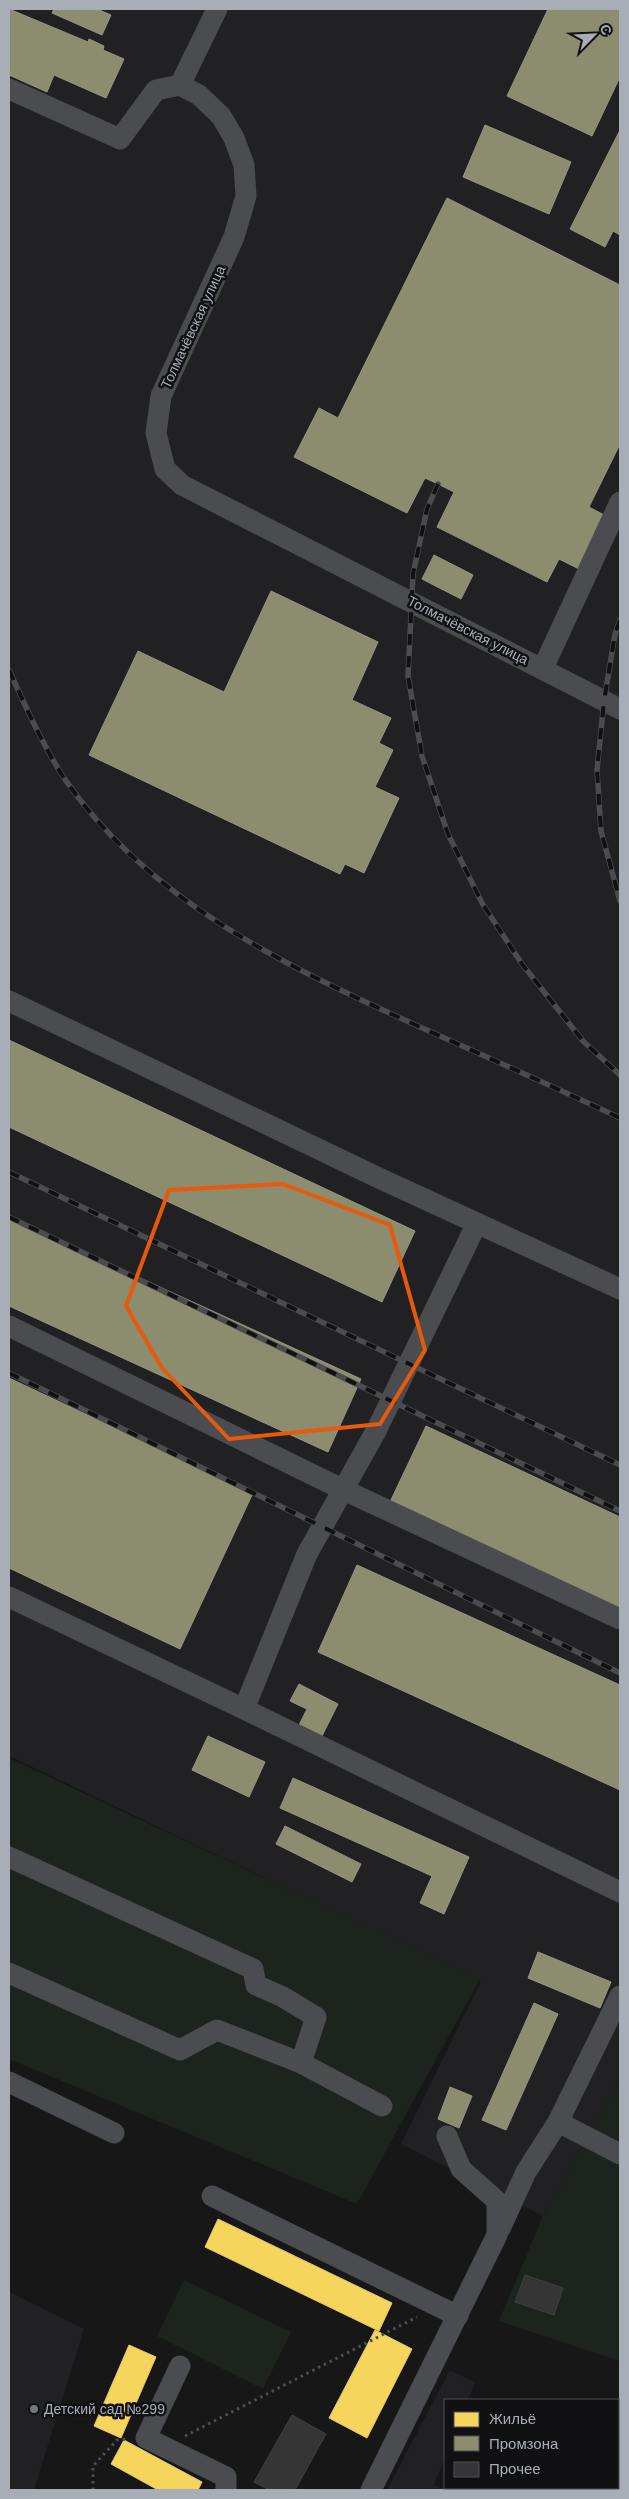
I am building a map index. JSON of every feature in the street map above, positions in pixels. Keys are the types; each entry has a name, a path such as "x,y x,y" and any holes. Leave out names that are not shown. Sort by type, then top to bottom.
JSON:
{"street":[{"path":"9,90 120,139 156,90 180,85 217,9"},
{"name":"Толмачёвская улица","path":"180,85 199,95 216,111 234,138 244,165 246,196 234,237 161,396 156,432 164,469 182,485 544,668 620,709"},
{"path":"544,668 620,502"},
{"path":"9,1001 620,1289"},
{"path":"244,1709 307,1554 376,1431 477,1223"},
{"path":"9,1326 344,1490 620,1618"},
{"path":"9,1597 620,1892"},
{"path":"9,1857 253,1969 256,1985 282,1997 316,2017 301,2063"},
{"path":"9,1972 180,2050 217,2030 301,2063 382,2106"},
{"path":"371,2490 458,2316 526,2172 558,2122 620,1996"},
{"path":"9,2082 114,2133"},
{"path":"558,2122 620,2154"},
{"path":"447,2136 461,2169 497,2201 497,2235"},
{"path":"212,2196 458,2316"},
{"path":"180,2366 154,2442 226,2477 226,2490"}],"path":[{"path":"94,2490 93,2466 117,2440 154,2442 438,2306"}],"highlighted area":[{"path":"283,1184 390,1225 425,1350 380,1424 229,1439 162,1368 126,1306 169,1190"}],"shaded area":[{"path":"9,9 620,9 620,2078 543,2216 401,2144 481,1981 9,1756"},
{"path":"9,1758 480,1979 357,2204 9,2059"},
{"path":"620,2078 620,2361 499,2321 543,2216"},
{"path":"184,2280 291,2332 263,2389 157,2336"},
{"name":"Детский сад №299","path":"9,2292 84,2329 34,2490 9,2490"},
{"path":"450,2370 475,2382 468,2399 444,2399 444,2460 434,2485 447,2490 387,2490"}],"building: Жильё":[{"path":"218,2219 392,2303 379,2331 205,2247"},
{"path":"375,2330 412,2349 367,2438 329,2418"},
{"path":"129,2345 156,2357 121,2438 94,2426"},
{"path":"124,2440 202,2482 198,2490 158,2490 111,2464"}],"building: Промзона":[{"path":"9,9 88,42 89,39 104,46 103,50 124,59 106,98 54,75 47,92 9,75"},
{"path":"54,9 97,9 111,15 102,35 52,13"},
{"path":"548,9 620,9 620,77 592,136 507,96"},
{"path":"485,125 571,162 549,214 463,177"},
{"path":"620,130 620,235 613,231 605,247 570,229"},
{"path":"447,198 620,285 620,444 589,507 606,516 579,569 559,559 547,582 437,527 454,492 438,484 425,478 407,513 294,457 319,408 338,418"},
{"path":"434,555 473,575 461,599 422,579"},
{"path":"271,591 378,642 352,700 391,718 379,743 393,750 375,787 399,798 364,873 345,864 340,874 89,755 138,651 224,692"},
{"path":"9,1040 415,1231 382,1302 9,1127"},
{"path":"9,1218 361,1379 328,1452 9,1306"},
{"path":"9,1378 253,1493 180,1649 9,1568"},
{"path":"426,1426 620,1517 620,1610 390,1502"},
{"path":"357,1565 620,1685 620,1790 318,1652"},
{"path":"299,1684 338,1704 318,1744 295,1733 307,1709 290,1701"},
{"path":"208,1736 265,1762 249,1797 192,1770"},
{"path":"293,1778 469,1857 444,1914 420,1903 432,1876 280,1808"},
{"path":"285,1826 361,1864 352,1882 276,1844"},
{"path":"538,1952 611,1982 600,2008 528,1978"},
{"path":"534,2003 558,2014 506,2130 482,2120"},
{"path":"450,2087 472,2096 459,2128 438,2119"}],"building: Прочее":[{"path":"525,2275 563,2288 554,2315 515,2302"},
{"path":"292,2415 326,2434 295,2490 269,2490 254,2482"}],"railway":[{"path":"438,484 427,509 413,574 408,676 422,756 448,834 482,903 522,964 583,1041 620,1075"},
{"path":"620,620 615,634 604,701 597,770 601,831 620,901"},
{"path":"9,670 41,739 64,778 98,822 137,861 179,895 224,926 272,955 321,980 620,1118"},
{"path":"9,1172 620,1465"},
{"path":"9,1217 620,1511"},
{"path":"9,1373 620,1673"}],"place":[{"name":"Детский сад №299","path":"34,2409"}]}
